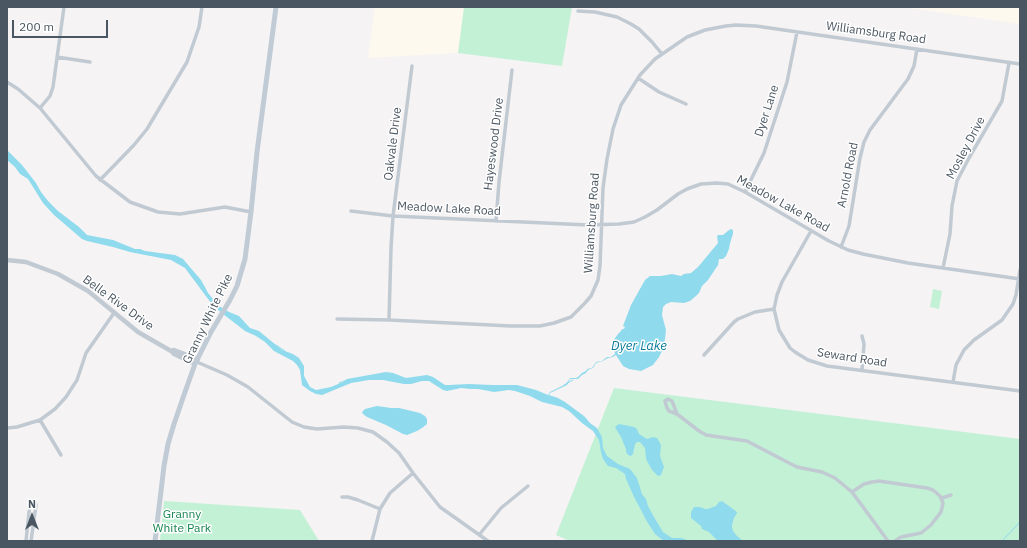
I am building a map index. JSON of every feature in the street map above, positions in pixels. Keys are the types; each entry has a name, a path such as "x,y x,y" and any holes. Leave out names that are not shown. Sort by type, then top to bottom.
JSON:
{"main road":[{"name":"Granny White Pike","path":"155,541 168,444 185,392 197,362 237,286 245,259 276,7"}],"street":[{"path":"40,108 50,96 55,73 64,7"},
{"path":"100,180 134,145 149,126 186,62 198,27 202,7"},
{"path":"578,11 595,12 617,17 631,24 652,42 662,54"},
{"name":"Williamsburg Road","path":"337,319 540,326 554,323 571,316 591,296 598,280 600,266 603,188 613,129 621,105 638,78 655,59 687,37 705,30 736,25 756,26 1020,64"},
{"name":"Dyer Lane","path":"745,192 764,152 786,86 797,32"},
{"name":"Arnold Road","path":"841,247 849,226 864,142 870,130 910,75 914,66 917,49"},
{"path":"57,57 90,62"},
{"name":"Mosley Drive","path":"943,268 950,234 952,206 957,181 1002,101 1009,63"},
{"name":"Oakvale Drive","path":"388,320 393,216 412,66"},
{"name":"Hayeswood Drive","path":"496,221 512,70"},
{"path":"638,78 659,92 686,104"},
{"path":"7,82 18,89 40,108 100,180 130,202 158,212 180,214 225,207 251,212"},
{"name":"Meadow Lake Road","path":"351,211 393,216 496,221 619,224 634,222 657,210 687,189 712,182 728,184 745,192 811,231 848,250 882,258 1019,279"},
{"name":"Seward Road","path":"811,231 782,282 774,309 779,330 790,348 795,352 808,360 826,366 1020,391"},
{"name":"Belle Rive Drive","path":"7,260 26,262 58,274 88,291 138,332 174,354 197,362"},
{"path":"953,382 956,365 964,350 974,340 1002,320 1008,311 1016,295 1020,270"},
{"path":"704,355 738,319 755,312 774,309"},
{"path":"7,428 17,427 40,420 55,409 66,397 77,380 86,353 114,312"},
{"path":"862,336 864,344 862,370"},
{"path":"197,362 227,375 248,387 292,422 304,427 317,429 344,427 358,428 373,432 388,442 399,453 440,508 488,541"},
{"path":"676,414 706,435 747,441 787,463 822,472 830,476 852,492 888,541"},
{"path":"40,420 61,455"},
{"path":"372,541 380,509 390,493 413,473"},
{"path":"852,492 864,484 880,481 927,488 936,492 942,498 943,503 941,512 938,518 928,528 921,533 901,537 895,541"},
{"path":"479,535 501,508 528,486"},
{"path":"942,498 951,495"},
{"path":"342,497 358,500 380,509"},
{"path":"26,541 30,503 33,500 36,504 31,541"}],"shaded area":[{"path":"375,7 464,7 458,53 368,58"},
{"path":"902,7 1020,7 1020,24"}],"green space":[{"path":"464,7 572,7 562,66 458,53"},
{"path":"933,289 942,291 939,309 930,307"},
{"path":"614,388 1020,439 1020,541 570,541 556,535"},
{"name":"Granny White Park","path":"164,501 300,510 319,541 160,541"}],"water":[{"name":"Dyer Lake","path":"7,150 22,165 48,201 87,235 113,240 135,249 175,255 183,259 201,280 208,293 219,306 239,316 250,328 259,331 282,350 299,358 304,366 304,376 310,387 316,390 331,387 347,379 386,372 406,378 427,375 445,385 517,385 548,395 550,392 566,384 570,378 576,378 587,369 592,368 596,362 602,361 615,354 613,341 622,329 624,329 625,327 623,326 631,305 645,280 650,276 672,274 681,276 691,273 718,243 717,236 723,235 731,229 733,230 726,256 723,259 719,259 718,265 702,286 699,293 690,301 684,303 671,302 663,307 662,315 666,330 665,339 663,349 653,365 641,371 629,369 623,366 616,355 603,361 596,363 593,368 588,370 578,379 570,379 567,385 550,393 549,395 565,402 597,428 602,437 603,448 607,456 618,464 630,469 637,478 642,494 663,532 672,538 681,538 693,541 664,541 655,534 635,499 625,474 616,468 608,466 603,459 599,440 593,431 562,407 542,402 515,391 509,390 494,392 461,388 447,391 429,381 404,384 383,380 369,380 351,383 322,395 310,391 302,385 300,370 293,361 274,351 265,342 245,331 214,307 185,268 171,260 130,252 82,239 54,215 43,203 28,179 20,174 7,160"},
{"path":"377,406 399,408 420,413 427,419 427,424 417,431 407,435 403,434 367,417 362,412 365,409"},
{"path":"619,424 634,427 637,429 639,434 647,439 653,437 657,438 661,445 660,456 664,467 661,475 658,476 652,470 646,459 645,448 640,442 635,444 633,454 631,456 628,455 621,437 615,427"},
{"path":"722,501 737,512 732,527 733,531 743,541 718,541 709,532 702,529 701,526 691,518 691,512 694,507 708,509 716,506"}],"waterway":[{"path":"276,345 285,351"},
{"path":"339,383 347,380"},
{"path":"564,385 573,380"},
{"path":"1002,541 1020,522"}]}
